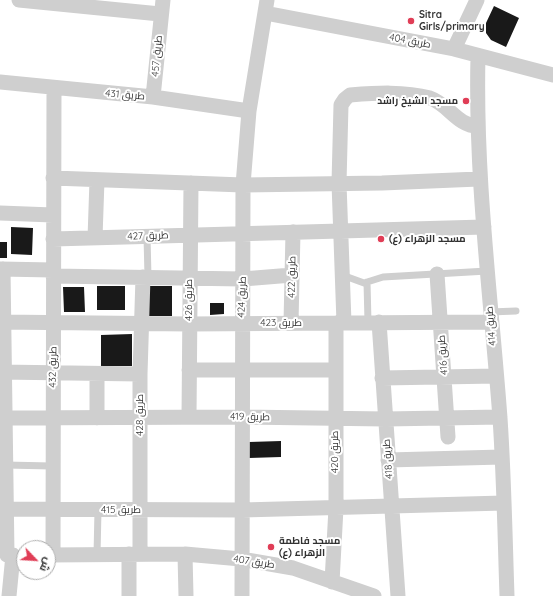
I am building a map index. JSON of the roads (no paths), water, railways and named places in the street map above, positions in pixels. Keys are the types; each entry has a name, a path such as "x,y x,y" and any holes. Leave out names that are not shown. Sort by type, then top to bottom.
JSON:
{"street":[{"name":"طريق 457","path":"19,0 161,7 153,97"},
{"path":"454,49 476,0"},
{"name":"طريق 404","path":"266,6 454,49 553,75"},
{"name":"طريق 424","path":"242,596 242,185 249,111 266,6"},
{"name":"طريق 414","path":"478,56 477,126 479,179 500,417 507,596"},
{"name":"طريق 431","path":"0,82 153,97 249,111"},
{"name":"طريق 432","path":"51,540 52,374 54,323 52,215 54,88"},
{"name":"طريق 420","path":"332,582 336,508 336,370 342,275 339,183 341,105 350,95 392,92 431,98 444,106 464,123 477,126"},
{"path":"53,178 242,185 382,183 479,179"},
{"path":"95,238 97,180"},
{"name":"طريق 426","path":"190,417 189,324 191,183"},
{"path":"0,213 52,215"},
{"name":"طريق 427","path":"53,239 484,227"},
{"name":"طريق 422","path":"291,323 293,232"},
{"path":"9,596 11,555 3,509 2,269 145,277 243,279 292,276"},
{"name":"طريق 416","path":"437,274 448,437"},
{"name":"طريق 428","path":"135,554 140,510 141,323 145,277"},
{"name":"طريق 423","path":"2,322 189,324 441,322 491,317"},
{"name":"طريق 418","path":"373,322 382,378 386,419 398,596"},
{"path":"189,370 336,370"},
{"path":"3,372 52,374 140,374"},
{"path":"97,374 97,418"},
{"path":"382,378 496,376"},
{"name":"طريق 419","path":"3,418 242,417 386,419 500,417"},
{"path":"388,460 502,457"},
{"name":"طريق 415","path":"3,509 242,510 504,503"},
{"path":"129,596 135,554"},
{"path":"186,554 186,596"},
{"name":"طريق 407","path":"56,555 186,554 241,559 292,568 332,582 351,593 374,596"}],"lane":[{"path":"145,277 147,236"},
{"path":"342,275 360,282 367,282 384,277 487,271"},
{"path":"367,282 373,322"},
{"path":"491,317 516,311"},
{"path":"3,465 52,466"},
{"path":"98,510 98,555"}],"place":[{"name":"Sitra Girls/primary","path":"411,21"},
{"name":"مسجد الشيخ راشد","path":"466,101"},
{"name":"مسجد الزهراء (ع)","path":"381,239"},
{"name":"مسجد فاطمة الزهراء (ع)","path":"271,547"}]}
